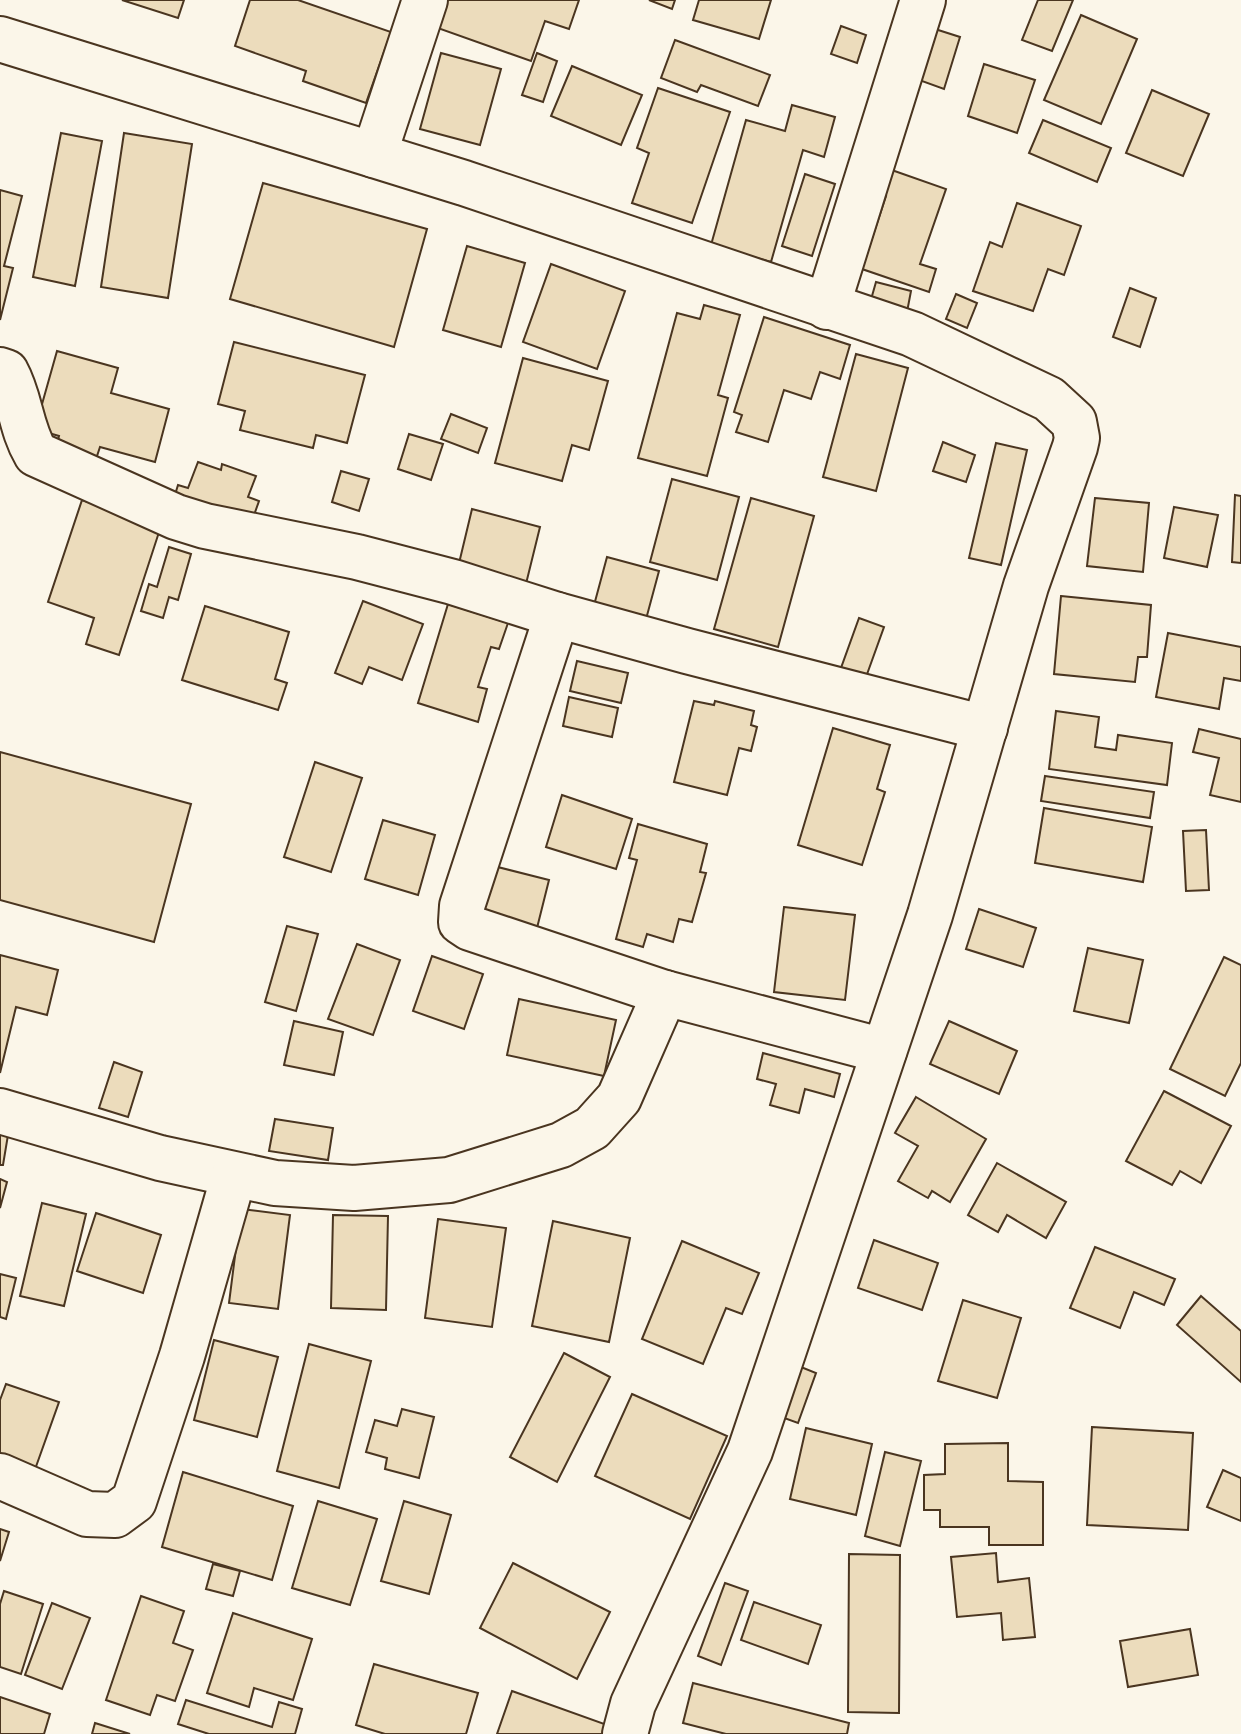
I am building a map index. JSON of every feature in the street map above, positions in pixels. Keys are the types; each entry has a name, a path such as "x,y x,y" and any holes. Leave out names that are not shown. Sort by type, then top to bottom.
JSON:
{"street":[{"path":"374,155 425,0"},
{"path":"827,307 923,0"},
{"path":"0,39 464,183 912,334 1049,399 1074,422 1075,447 1026,586 930,915 750,1451 633,1704 625,1734"},
{"path":"0,370 6,372 15,387 26,437 36,454 191,521 357,557 453,582 557,615 985,728"},
{"path":"557,615 462,906 461,922 470,928 665,993 884,1051"},
{"path":"0,1111 160,1158 275,1183 354,1188 449,1180 561,1145 592,1128 619,1098 665,993"},
{"path":"0,1476 87,1514 115,1515 134,1501 182,1356 234,1175"}],"building":[{"path":"122,0 184,0 178,18"},
{"path":"250,0 298,0 391,32 366,103 303,81 306,71 235,46"},
{"path":"441,0 579,0 569,29 545,21 531,61 432,26"},
{"path":"649,0 675,0 672,9"},
{"path":"699,0 771,0 759,39 693,20"},
{"path":"1038,0 1073,0 1052,51 1022,40"},
{"path":"1081,15 1137,39 1101,124 1044,100"},
{"path":"841,26 866,35 857,63 831,54"},
{"path":"935,29 960,37 944,89 919,80"},
{"path":"675,40 770,75 758,106 701,85 697,92 661,78"},
{"path":"441,53 501,69 480,145 420,129"},
{"path":"537,53 557,61 543,102 522,95"},
{"path":"984,64 1035,80 1017,133 968,116"},
{"path":"572,66 642,95 621,145 551,116"},
{"path":"658,88 730,112 692,223 632,203 649,153 637,148"},
{"path":"1152,90 1209,114 1183,176 1126,153"},
{"path":"792,105 835,117 824,157 803,150 771,262 711,245 746,120 785,131"},
{"path":"1043,120 1111,148 1097,182 1029,153"},
{"path":"61,133 102,141 75,286 33,277"},
{"path":"124,133 192,144 168,298 101,287"},
{"path":"886,168 946,189 920,264 936,269 929,292 862,269 886,196 877,193"},
{"path":"805,174 835,184 812,256 782,246"},
{"path":"263,183 427,229 394,347 230,299"},
{"path":"0,190 22,196 4,266 13,268 0,320"},
{"path":"1017,203 1081,226 1064,275 1048,269 1033,311 973,291 990,242 1002,247"},
{"path":"467,246 525,263 501,347 443,330"},
{"path":"551,264 625,291 597,369 523,342"},
{"path":"876,282 911,291 907,312 870,303"},
{"path":"1130,288 1156,298 1140,347 1113,337"},
{"path":"956,294 977,303 967,328 946,319"},
{"path":"704,305 740,315 718,395 728,398 707,476 638,458 677,313 700,319"},
{"path":"764,317 850,345 840,379 820,372 811,399 784,390 768,442 736,432 742,415 734,412"},
{"path":"234,342 365,375 347,443 316,435 313,448 240,430 245,411 218,404"},
{"path":"57,351 118,368 111,393 169,409 155,462 100,447 96,459 56,448 59,436 35,429"},
{"path":"856,354 908,368 876,491 823,477"},
{"path":"523,358 608,381 589,450 572,445 562,481 495,463"},
{"path":"451,414 487,428 478,453 441,439"},
{"path":"409,434 443,444 431,480 398,469"},
{"path":"943,442 975,455 966,482 933,471"},
{"path":"996,443 1027,450 1001,565 969,558"},
{"path":"198,462 221,470 222,464 256,476 248,497 259,501 247,535 171,508 178,485 188,488"},
{"path":"341,471 369,479 359,511 332,502"},
{"path":"672,479 739,497 717,580 650,562"},
{"path":"1235,495 1241,496 1241,563 1232,562"},
{"path":"751,498 814,516 778,647 714,629"},
{"path":"1095,498 1149,503 1143,572 1087,566"},
{"path":"82,500 161,526 119,655 86,644 94,618 48,602"},
{"path":"1174,507 1218,515 1207,567 1164,558"},
{"path":"472,509 540,527 523,596 455,580"},
{"path":"169,547 191,554 178,600 169,597 163,618 141,611 149,584 157,587"},
{"path":"607,557 659,571 645,623 593,609"},
{"path":"1061,596 1151,605 1147,657 1138,657 1135,682 1054,674"},
{"path":"363,601 423,624 402,680 369,667 362,684 335,673"},
{"path":"448,604 508,623 499,649 491,647 478,687 487,689 478,722 418,703"},
{"path":"205,606 289,632 275,679 287,683 278,710 182,680"},
{"path":"859,618 884,627 866,677 841,668"},
{"path":"1168,633 1241,647 1241,681 1224,678 1219,709 1156,697"},
{"path":"577,661 628,673 621,703 570,691"},
{"path":"569,697 618,708 612,737 563,726"},
{"path":"694,701 714,705 715,701 754,711 751,725 757,727 751,751 739,748 727,795 674,782"},
{"path":"1056,711 1099,717 1095,747 1116,750 1118,735 1172,743 1167,785 1049,769"},
{"path":"833,728 890,745 877,789 885,792 862,865 798,845"},
{"path":"1199,729 1241,739 1241,802 1210,795 1219,758 1193,752"},
{"path":"0,752 191,804 154,942 0,900"},
{"path":"315,762 362,778 331,872 284,857"},
{"path":"1045,776 1154,792 1150,818 1041,801"},
{"path":"562,795 632,819 616,869 546,847"},
{"path":"1044,808 1152,827 1143,882 1035,863"},
{"path":"383,820 435,835 418,895 365,879"},
{"path":"638,824 707,844 700,872 706,873 692,922 679,919 673,942 647,934 643,947 616,939 637,860 629,858"},
{"path":"1206,830 1209,890 1186,891 1183,831"},
{"path":"478,862 549,880 537,928 466,909"},
{"path":"784,907 855,915 845,1000 774,992"},
{"path":"979,909 1036,928 1023,967 966,949"},
{"path":"287,926 318,934 296,1011 265,1002"},
{"path":"357,944 400,960 373,1035 328,1019"},
{"path":"1088,948 1143,960 1129,1023 1074,1011"},
{"path":"0,955 58,970 47,1015 16,1007 0,1073"},
{"path":"432,956 483,974 464,1029 413,1011"},
{"path":"1224,957 1241,965 1241,1063 1225,1096 1170,1069"},
{"path":"519,999 616,1020 604,1076 507,1055"},
{"path":"294,1021 343,1032 334,1075 284,1065"},
{"path":"949,1021 1017,1051 999,1094 930,1064"},
{"path":"763,1053 840,1074 834,1097 805,1089 799,1113 770,1105 776,1084 757,1079"},
{"path":"114,1062 142,1072 128,1117 99,1108"},
{"path":"1164,1091 1231,1126 1201,1183 1180,1171 1172,1185 1126,1161"},
{"path":"916,1097 986,1139 950,1202 932,1191 928,1198 898,1181 918,1146 895,1133"},
{"path":"275,1119 333,1128 328,1160 269,1151"},
{"path":"0,1133 8,1135 3,1165 0,1165"},
{"path":"997,1163 1066,1202 1046,1238 1007,1215 998,1232 968,1215"},
{"path":"0,1179 7,1182 0,1208"},
{"path":"42,1203 86,1214 64,1306 20,1296"},
{"path":"241,1209 290,1215 278,1309 229,1303"},
{"path":"96,1213 161,1235 143,1293 77,1271"},
{"path":"333,1215 388,1216 386,1310 331,1308"},
{"path":"438,1219 506,1228 492,1327 425,1318"},
{"path":"553,1221 630,1238 609,1342 532,1326"},
{"path":"874,1240 938,1263 922,1310 858,1288"},
{"path":"682,1241 759,1273 742,1314 726,1308 703,1364 642,1339"},
{"path":"1095,1247 1175,1279 1164,1305 1134,1292 1120,1328 1070,1308"},
{"path":"0,1274 16,1278 6,1319 0,1317"},
{"path":"1201,1296 1241,1331 1241,1382 1177,1325"},
{"path":"963,1300 1021,1318 997,1398 938,1381"},
{"path":"214,1340 278,1357 257,1437 194,1420"},
{"path":"309,1344 371,1361 339,1488 277,1471"},
{"path":"564,1353 610,1377 557,1482 510,1457"},
{"path":"791,1363 816,1373 798,1423 773,1414"},
{"path":"6,1384 59,1402 33,1475 0,1463 0,1400"},
{"path":"632,1394 727,1436 690,1519 595,1476"},
{"path":"402,1409 434,1417 419,1478 385,1469 387,1458 366,1452 375,1420 397,1426"},
{"path":"1092,1427 1193,1433 1188,1530 1087,1525"},
{"path":"806,1428 872,1444 856,1515 790,1499"},
{"path":"1008,1443 1008,1481 1043,1482 1043,1545 989,1545 989,1527 940,1527 940,1510 924,1510 924,1475 945,1474 945,1444"},
{"path":"885,1452 921,1461 900,1546 865,1536"},
{"path":"1223,1470 1241,1478 1241,1521 1207,1507"},
{"path":"183,1472 293,1506 272,1580 162,1547"},
{"path":"318,1501 377,1519 350,1605 292,1588"},
{"path":"404,1501 451,1515 429,1594 381,1581"},
{"path":"0,1529 9,1532 0,1561"},
{"path":"996,1553 998,1582 1029,1578 1035,1637 1003,1640 1001,1613 957,1617 951,1557"},
{"path":"849,1554 900,1555 899,1713 848,1712"},
{"path":"513,1563 610,1612 577,1679 480,1628"},
{"path":"213,1564 240,1571 233,1596 206,1589"},
{"path":"725,1583 748,1591 721,1665 698,1656"},
{"path":"4,1591 43,1604 21,1674 0,1667 0,1604"},
{"path":"141,1596 184,1611 173,1643 193,1650 175,1701 157,1695 150,1715 106,1700"},
{"path":"754,1602 821,1625 808,1664 741,1640"},
{"path":"52,1603 90,1618 62,1689 25,1675"},
{"path":"233,1613 312,1639 293,1700 254,1688 249,1707 207,1693"},
{"path":"1190,1629 1198,1675 1128,1687 1120,1641"},
{"path":"374,1664 478,1693 466,1734 385,1734 356,1725"},
{"path":"693,1683 849,1723 847,1734 726,1734 683,1723"},
{"path":"512,1691 610,1726 607,1734 497,1734"},
{"path":"0,1697 50,1714 44,1734 0,1734"},
{"path":"186,1700 272,1727 279,1702 302,1709 295,1734 209,1734 178,1724"},
{"path":"95,1723 130,1734 92,1734"}]}
